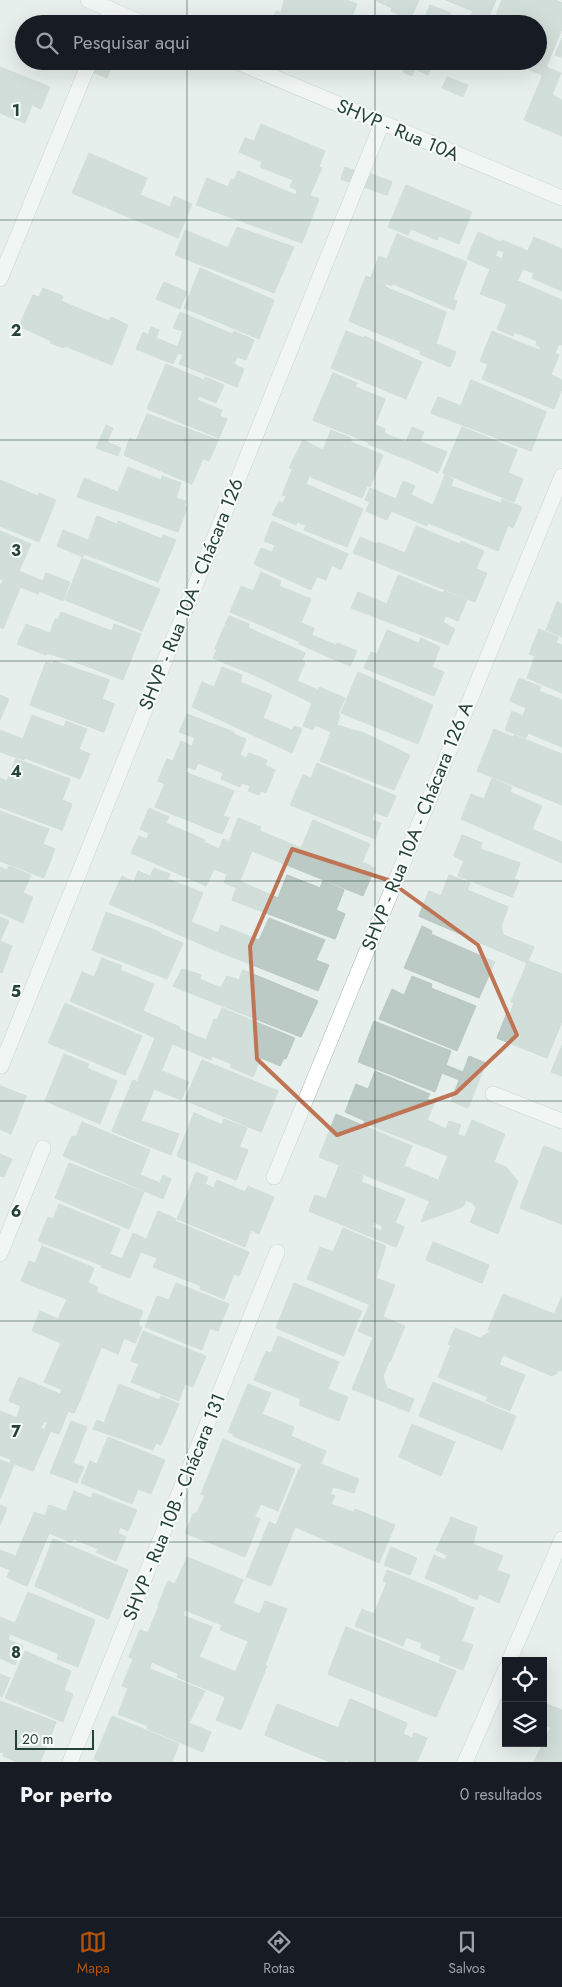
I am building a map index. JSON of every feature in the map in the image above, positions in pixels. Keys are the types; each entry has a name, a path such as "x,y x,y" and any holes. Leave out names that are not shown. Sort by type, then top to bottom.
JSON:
{"street":[{"path":"88,0 123,15"},
{"path":"109,15 111,10"},
{"path":"0,279 86,70"},
{"name":"SHVP - Rua 10A","path":"256,70 562,198"},
{"name":"SHVP - Rua 10A - Chácara 126","path":"1,1066 382,123"},
{"name":"SHVP - Rua 10A - Chácara 126 A","path":"274,1177 562,476"},
{"path":"493,1094 562,1121"},
{"path":"0,1254 43,1148"},
{"name":"SHVP - Rua 10B - Chácara 131","path":"70,1762 277,1252"},
{"path":"511,1657 562,1539"},
{"path":"465,1762 502,1678"}],"highlighted area":[{"path":"292,849 388,880 478,945 517,1035 456,1093 337,1135 257,1059 250,946"}],"building":[{"path":"284,0 346,0 357,4 352,15 274,15 276,11 281,13"},
{"path":"375,0 419,0 412,15 400,15 391,11 392,8"},
{"path":"375,0 419,0 412,15 400,15 391,11 392,8"},
{"path":"446,0 496,0 489,15 471,15 473,11"},
{"path":"446,0 496,0 489,15 471,15 473,11"},
{"path":"502,0 555,0 562,3 562,28 547,65 547,15 496,15"},
{"path":"502,0 555,0 562,3 562,28 547,65 547,15 496,15"},
{"path":"430,5 451,13 450,15 426,15"},
{"path":"562,38 562,57 555,55"},
{"path":"0,67 50,87 41,109 32,105 25,123 0,113"},
{"path":"547,67 561,73 552,95 562,100 562,136 524,120 545,70 547,70"},
{"path":"88,70 110,70 107,78"},
{"path":"404,70 415,70 412,76 403,72"},
{"path":"417,70 430,70 428,75"},
{"path":"530,70 545,70 543,75"},
{"path":"530,70 545,70 543,75"},
{"path":"447,77 468,85 463,97 442,88"},
{"path":"261,124 325,151 319,167 322,168 310,195 290,187 293,180 260,167 262,162 239,152 245,138 254,141"},
{"path":"89,153 147,178 140,195 170,207 174,196 192,204 178,238 72,193"},
{"path":"345,167 370,177 371,174 392,182 387,195 341,179"},
{"path":"345,167 370,177 371,174 392,182 387,195 341,179"},
{"path":"238,171 296,195 297,190 319,199 302,243 196,205 207,178 228,187 231,179 234,180"},
{"path":"406,185 472,212 459,244 439,236 437,240 411,229 408,235 388,227"},
{"path":"237,227 294,247 274,293 175,255 185,230 228,248"},
{"path":"478,232 501,242 490,269 467,259"},
{"path":"397,234 467,262 453,299 457,301 454,310 393,284 392,286 371,277 379,256 387,259"},
{"path":"534,237 562,249 562,291 532,278 534,273 523,269 518,280 490,269 496,256 502,259 504,252 498,250 502,240 528,251"},
{"path":"200,268 274,300 259,339 184,308"},
{"path":"490,269 562,300 562,345 559,344 555,353 536,345 537,341 514,332 513,336 497,329 507,304 480,294"},
{"path":"366,276 386,285 385,287 446,312 436,344 456,352 450,367 420,354 421,351 349,321"},
{"path":"366,276 386,285 385,287 446,312 436,344 456,352 450,367 420,354 421,351 349,321"},
{"path":"164,282 187,292 180,309 156,299"},
{"path":"43,288 63,296 61,301 109,321 111,317 128,325 112,365 65,346 64,348 50,343 51,341 19,326 33,295 39,297"},
{"path":"180,312 232,334 234,331 254,340 246,360 237,357 234,364 244,369 237,387 179,364 183,355 176,352 183,331 173,328"},
{"path":"151,327 159,330 156,338 178,347 176,352 178,353 173,364 136,349 143,332 148,335"},
{"path":"346,331 364,338 364,336 422,362 406,399 331,368"},
{"path":"492,331 539,350 541,347 559,355 551,375 562,380 562,389 554,409 482,379 488,364 480,361"},
{"path":"166,364 204,380 205,377 224,385 216,403 199,396 197,400 222,410 220,416 227,419 219,438 147,409"},
{"path":"333,373 357,383 355,387 385,399 368,442 313,420"},
{"path":"333,373 357,383 355,387 385,399 368,442 313,420"},
{"path":"471,380 546,412 531,451 431,413 438,397 461,406"},
{"path":"471,380 546,412 531,451 431,413 438,397 461,406"},
{"path":"147,414 218,440 209,461 203,458 192,484 124,455 130,438 136,441"},
{"path":"147,414 218,440 209,461 203,458 192,484 124,455 130,438 136,441"},
{"path":"106,425 113,428 107,442 121,448 118,456 96,448"},
{"path":"376,425 385,429 384,433 406,442 412,427 424,432 411,461 368,444"},
{"path":"462,427 517,450 508,473 523,479 514,502 443,473"},
{"path":"462,427 517,450 508,473 523,479 514,502 443,473"},
{"path":"331,430 351,438 351,442 383,455 370,487 367,486 362,498 289,468 303,440 323,450"},
{"path":"419,441 447,452 438,473 411,461"},
{"path":"128,467 161,480 162,476 181,483 176,498 186,501 184,506 187,508 178,532 77,497 84,478 118,492"},
{"path":"292,470 309,477 306,484 363,509 347,547 304,530 306,525 297,522 296,525 272,515 279,501 283,503 286,496 282,495"},
{"path":"445,475 453,479 451,486 501,503 502,499 522,507 513,528 508,526 498,551 428,523 427,526 391,511 403,481 415,486 411,495 433,505"},
{"path":"0,480 38,496 39,493 56,500 39,542 0,526"},
{"path":"370,488 396,499 391,511 365,500"},
{"path":"370,502 391,511 387,520 366,511"},
{"path":"370,502 391,511 387,520 366,511"},
{"path":"97,516 117,524 118,521 162,539 163,535 176,540 158,582 84,554 83,557 57,546 63,530 88,540"},
{"path":"272,521 348,554 341,570 332,565 326,580 317,577 311,590 254,564 261,548 272,552 275,545 264,541"},
{"path":"416,526 460,544 461,541 484,551 476,569 487,573 475,602 371,560 378,542 405,553"},
{"path":"0,531 31,544 19,571 43,581 38,594 0,579"},
{"path":"360,537 377,544 371,560 353,553"},
{"path":"82,558 160,589 142,631 65,600"},
{"path":"261,572 281,581 279,586 311,599 301,623 314,628 312,635 336,645 331,658 299,644 300,642 230,612 241,586 253,591"},
{"path":"46,573 70,582 63,601 39,591"},
{"path":"398,575 443,593 444,591 467,600 458,621 446,616 443,622 437,619 455,629 448,645 351,608 358,592 387,604"},
{"path":"3,581 20,588 3,629 0,627 0,585"},
{"path":"557,602 562,604 562,637 546,630"},
{"path":"61,612 112,631 114,624 141,634 123,680 81,664 47,653 46,655 17,644 26,624 50,633 55,619 58,620"},
{"path":"229,616 249,624 248,628 305,653 302,660 305,662 297,681 318,690 312,703 257,676 213,658"},
{"path":"229,616 249,624 248,628 305,653 302,660 305,662 297,681 318,690 312,703 257,676 213,658"},
{"path":"539,629 558,637 556,643 562,645 562,693 527,678 535,656 529,654"},
{"path":"387,630 419,643 421,638 440,647 432,667 444,672 434,696 364,668 371,652 377,654"},
{"path":"337,643 357,651 350,666 331,658"},
{"path":"54,661 109,680 102,699 114,704 104,732 30,705 46,662 53,664"},
{"path":"54,661 109,680 102,699 114,704 104,732 30,705 46,662 53,664"},
{"path":"222,667 242,675 240,682 272,695 263,718 292,730 294,726 302,729 292,753 192,707 202,682 214,687"},
{"path":"358,672 433,705 418,744 341,713"},
{"path":"519,678 541,687 539,691 562,700 562,747 528,733 526,738 505,730 512,711 523,716 526,708 510,701"},
{"path":"319,687 345,698 338,714 312,703"},
{"path":"0,695 9,699 0,720"},
{"path":"312,703 340,715 337,725 364,733 410,755 394,790 320,761 331,732 315,725 313,730 303,726"},
{"path":"187,714 234,732 234,734 246,739 240,755 246,758 249,753 267,760 265,765 275,770 266,793 261,791 259,795 248,791 250,786 242,783 240,787 221,779 223,773 198,763 195,770 173,761 181,741 192,746 195,738 179,732"},
{"path":"32,715 64,727 66,721 87,729 79,749 90,754 80,779 25,758 24,760 0,752 0,730 23,739"},
{"path":"494,729 562,754 562,805 477,771"},
{"path":"16,759 70,779 62,800 72,804 62,830 0,807 0,778 7,781"},
{"path":"16,759 70,779 62,800 72,804 62,830 0,807 0,778 7,781"},
{"path":"167,759 187,767 185,772 234,791 223,816 229,818 222,834 155,807 165,784 158,781"},
{"path":"167,759 187,767 185,772 234,791 223,816 229,818 222,834 155,807 165,784 158,781"},
{"path":"317,763 396,796 387,817 374,812 372,820 381,823 375,839 290,805 303,775 311,778"},
{"path":"492,778 512,787 510,792 542,806 532,829 562,842 562,863 461,819 471,794 484,799"},
{"path":"149,808 169,817 166,823 205,840 204,842 219,849 223,839 252,851 237,888 224,883 227,874 214,869 206,886 131,853 139,836 147,839 149,833 140,829"},
{"path":"0,811 49,829 43,844 55,849 44,878 0,861"},
{"path":"238,818 261,827 252,851 229,842"},
{"path":"313,820 370,844 362,862 375,868 363,896 252,851 260,831 301,848"},
{"path":"462,835 482,843 480,849 520,863 514,879 519,881 512,897 458,876 464,861 454,856"},
{"path":"462,835 482,843 480,849 520,863 514,879 519,881 512,897 458,876 464,861 454,856"},
{"path":"9,866 31,875 23,893 33,897 23,923 0,913 0,867 7,870"},
{"path":"154,868 170,874 168,879 203,893 191,922 218,933 212,949 109,904 122,876 134,882 138,871 150,876"},
{"path":"287,875 320,888 323,881 344,890 336,910 345,914 335,939 232,900 239,881 278,898"},
{"path":"287,875 320,888 323,881 344,890 336,910 345,914 335,939 232,900 239,881 278,898"},
{"path":"449,875 470,883 467,890 508,907 501,926 503,935 534,947 527,963 419,916 429,891 441,896"},
{"path":"449,875 470,883 467,890 508,907 501,926 503,935 534,947 527,963 419,916 429,891 441,896"},
{"path":"106,912 160,932 160,934 183,943 167,979 92,950"},
{"path":"0,917 9,921 0,941"},
{"path":"269,918 325,940 316,960 329,965 318,991 212,949 221,925 259,940"},
{"path":"422,926 432,931 431,934 495,962 479,998 404,968"},
{"path":"0,941 12,946 2,973 0,972"},
{"path":"102,958 122,966 120,970 154,984 143,1011 180,1027 172,1045 70,1001 82,972 94,977"},
{"path":"528,961 562,974 562,1021 547,1058 497,1038 507,1013 510,1014 514,1003 511,1002"},
{"path":"528,961 562,974 562,1021 547,1058 497,1038 507,1013 510,1014 514,1003 511,1002"},
{"path":"182,969 201,975 193,994 173,986"},
{"path":"182,969 201,975 193,994 173,986"},
{"path":"243,970 318,1001 301,1037 193,994 199,979 221,988 227,976 239,980"},
{"path":"243,970 318,1001 301,1037 193,994 199,979 221,988 227,976 239,980"},
{"path":"412,976 432,984 431,988 476,1006 457,1051 379,1019 392,989 404,995"},
{"path":"65,1003 142,1036 125,1075 48,1043"},
{"path":"222,1008 295,1038 286,1059 284,1058 280,1066 261,1058 253,1077 230,1067 232,1064 212,1056 211,1060 173,1044 179,1029 206,1040 214,1019 217,1020"},
{"path":"374,1021 451,1051 446,1065 463,1072 469,1056 486,1063 468,1108 451,1101 459,1080 442,1073 435,1092 358,1062"},
{"path":"155,1038 172,1045 154,1089 137,1082"},
{"path":"562,1045 562,1076 551,1072"},
{"path":"64,1054 89,1064 87,1068 117,1081 100,1124 45,1101"},
{"path":"202,1060 278,1091 261,1132 185,1100"},
{"path":"202,1060 278,1091 261,1132 185,1100"},
{"path":"162,1071 189,1082 181,1100 154,1089"},
{"path":"375,1071 430,1094 427,1099 435,1102 427,1120 446,1129 449,1121 461,1125 448,1156 364,1123 365,1121 345,1112 356,1084 368,1089"},
{"path":"133,1080 154,1089 133,1140 112,1131"},
{"path":"133,1080 154,1089 133,1140 112,1131"},
{"path":"0,1086 26,1096 11,1134 0,1129"},
{"path":"0,1086 26,1096 11,1134 0,1129"},
{"path":"194,1113 222,1125 224,1119 247,1128 239,1147 248,1150 236,1180 177,1156"},
{"path":"194,1113 222,1125 224,1119 247,1128 239,1147 248,1150 236,1180 177,1156"},
{"path":"336,1114 412,1146 404,1166 438,1180 430,1201 319,1157"},
{"path":"472,1120 505,1134 494,1162 506,1167 518,1181 498,1234 470,1222 476,1209 473,1203 466,1200 463,1207 421,1222 457,1134 465,1137"},
{"path":"142,1121 179,1134 171,1155 133,1140"},
{"path":"82,1122 150,1150 140,1175 160,1183 163,1175 171,1179 163,1199 63,1156 72,1136 76,1137"},
{"path":"544,1146 562,1153 562,1224 520,1208"},
{"path":"544,1146 562,1153 562,1224 520,1208"},
{"path":"0,1154 12,1159 4,1177 0,1176"},
{"path":"69,1163 144,1192 129,1229 55,1198"},
{"path":"339,1166 363,1176 361,1182 405,1199 395,1223 404,1227 396,1247 309,1211 315,1195 326,1199","holes":["374,1222 383,1226 381,1231 372,1227"]},
{"path":"339,1166 363,1176 361,1182 405,1199 395,1223 404,1227 396,1247 309,1211 315,1195 326,1199","holes":["374,1222 383,1226 381,1231 372,1227"]},
{"path":"196,1172 208,1177 205,1184 214,1188 217,1180 245,1192 248,1186 274,1197 259,1234 251,1230 245,1247 177,1219"},
{"path":"59,1204 120,1229 110,1254 122,1259 133,1233 146,1239 130,1278 38,1241 48,1217 53,1219"},
{"path":"158,1211 176,1219 175,1221 249,1252 239,1276 234,1274 224,1299 200,1289 201,1286 153,1267 157,1258 141,1252"},
{"path":"343,1228 386,1246 376,1278 395,1285 385,1311 307,1279 320,1247 333,1252"},
{"path":"433,1242 489,1265 482,1283 426,1260"},
{"path":"433,1242 489,1265 482,1283 426,1260"},
{"path":"42,1246 94,1268 88,1283 98,1287 96,1292 120,1302 114,1318 21,1281 29,1261 35,1263"},
{"path":"176,1283 229,1304 218,1331 210,1328 202,1350 145,1327 157,1296 169,1300"},
{"path":"294,1283 362,1311 344,1356 276,1328"},
{"path":"503,1294 562,1317 562,1371 558,1370 552,1376 503,1355 499,1365 448,1344 455,1328 480,1338 491,1331 488,1330"},
{"path":"562,1296 562,1316 555,1313"},
{"path":"67,1299 114,1318 97,1358 32,1331 40,1311 58,1319"},
{"path":"120,1302 143,1311 138,1325 115,1315"},
{"path":"370,1304 385,1311 374,1338 358,1331"},
{"path":"115,1315 142,1327 135,1343 124,1338 118,1354 102,1347"},
{"path":"115,1315 142,1327 135,1343 124,1338 118,1354 102,1347"},
{"path":"382,1316 405,1326 390,1362 367,1352"},
{"path":"143,1331 206,1356 193,1387 185,1384 179,1401 131,1382 139,1364 131,1361"},
{"path":"278,1336 339,1362 328,1389 348,1397 339,1421 299,1405 301,1399 254,1380 266,1351 271,1353"},
{"path":"61,1343 97,1358 81,1398 44,1382"},
{"path":"451,1345 525,1375 510,1411 486,1401 488,1397 438,1377"},
{"path":"367,1352 389,1361 383,1376 387,1388 414,1399 409,1412 352,1389"},
{"path":"19,1377 60,1394 62,1390 81,1398 74,1413 68,1411 59,1434 45,1429 48,1422 44,1421 41,1427 17,1417 21,1406 9,1401"},
{"path":"19,1377 60,1394 62,1390 81,1398 74,1413 68,1411 59,1434 45,1429 48,1422 44,1421 41,1427 17,1417 21,1406 9,1401"},
{"path":"433,1382 516,1416 502,1450 419,1416"},
{"path":"119,1384 159,1400 161,1396 179,1404 161,1445 156,1443 153,1450 93,1429 97,1420 104,1423"},
{"path":"248,1384 271,1393 262,1414 294,1427 291,1436 326,1451 316,1476 300,1469 302,1464 233,1436 233,1434 228,1432"},
{"path":"0,1411 50,1432 33,1471 10,1462 11,1459 0,1455"},
{"path":"0,1411 50,1432 33,1471 10,1462 11,1459 0,1455"},
{"path":"71,1421 87,1427 73,1463 84,1467 77,1483 50,1473"},
{"path":"412,1424 455,1442 441,1476 399,1457"},
{"path":"108,1437 165,1460 151,1494 138,1489 132,1504 81,1483 90,1461 97,1464"},
{"path":"223,1439 295,1469 278,1511 261,1504 255,1516 201,1494"},
{"path":"0,1460 14,1465 0,1499"},
{"path":"321,1464 359,1479 354,1493 333,1487 330,1494 335,1496 331,1504 353,1512 355,1509 395,1525 379,1563 295,1527"},
{"path":"299,1469 316,1476 293,1532 276,1525"},
{"path":"74,1491 91,1498 93,1493 137,1510 128,1531 120,1527 118,1533 126,1537 116,1561 96,1552 98,1549 74,1539 71,1542 29,1525 34,1512 45,1516 49,1505 66,1511"},
{"path":"205,1496 260,1519 245,1557 185,1533 193,1514 197,1513"},
{"path":"0,1505 7,1508 0,1525"},
{"path":"451,1517 477,1527 473,1544 503,1556 497,1570 510,1575 499,1603 479,1594 477,1600 425,1578 434,1555 445,1560 447,1555 436,1550"},
{"path":"269,1522 293,1532 271,1586 246,1577"},
{"path":"29,1525 49,1533 27,1586 7,1577"},
{"path":"29,1525 49,1533 27,1586 7,1577"},
{"path":"53,1539 128,1570 108,1619 35,1586"},
{"path":"53,1539 128,1570 108,1619 35,1586"},
{"path":"391,1547 417,1558 410,1575 384,1565"},
{"path":"0,1550 16,1556 10,1570 0,1566"},
{"path":"187,1557 243,1580 233,1603 260,1614 248,1641 220,1630 222,1625 185,1610 183,1615 158,1605 168,1581 175,1584"},
{"path":"387,1570 458,1599 457,1601 474,1608 462,1641 473,1645 463,1670 439,1661 441,1656 421,1648 422,1643 406,1637 403,1646 355,1626 362,1609 374,1614 387,1582 383,1581"},
{"path":"28,1592 95,1620 78,1667 57,1659 59,1654 10,1634 8,1640 0,1636 0,1617 15,1623"},
{"path":"265,1601 287,1609 265,1665 242,1656"},
{"path":"159,1606 212,1627 199,1657 236,1672 226,1697 177,1677 179,1674 152,1662 150,1666 129,1657 140,1630 148,1633"},
{"path":"159,1606 212,1627 199,1657 236,1672 226,1697 177,1677 179,1674 152,1662 150,1666 129,1657 140,1630 148,1633"},
{"path":"346,1627 456,1671 436,1717 328,1674"},
{"path":"346,1627 456,1671 436,1717 328,1674"},
{"path":"0,1636 23,1646 15,1665 0,1658"},
{"path":"25,1651 71,1671 64,1690 73,1694 63,1722 5,1698"},
{"path":"242,1656 267,1666 241,1730 216,1720"},
{"path":"133,1659 151,1666 150,1669 205,1691 189,1723 211,1732 203,1752 147,1729 148,1726 118,1714 128,1688 122,1686"},
{"path":"0,1674 10,1678 2,1697 0,1696"},
{"path":"350,1699 407,1723 403,1734 412,1738 414,1733 427,1738 417,1762 351,1762 345,1760 344,1762 330,1762 265,1735 277,1704 338,1728"},
{"path":"350,1699 407,1723 403,1734 412,1738 414,1733 427,1738 417,1762 351,1762 345,1760 344,1762 330,1762 265,1735 277,1704 338,1728"},
{"path":"0,1701 56,1722 40,1762 17,1762 3,1756 4,1753 0,1752"},
{"path":"0,1701 56,1722 40,1762 17,1762 3,1756 4,1753 0,1752"},
{"path":"547,1704 562,1710 562,1762 534,1762 541,1747 547,1747 547,1735 551,1727 547,1726"},
{"path":"547,1704 562,1710 562,1762 534,1762 541,1747 547,1747 547,1735 551,1727 547,1726"},
{"path":"112,1716 179,1744 172,1762 101,1762 94,1759"}]}
